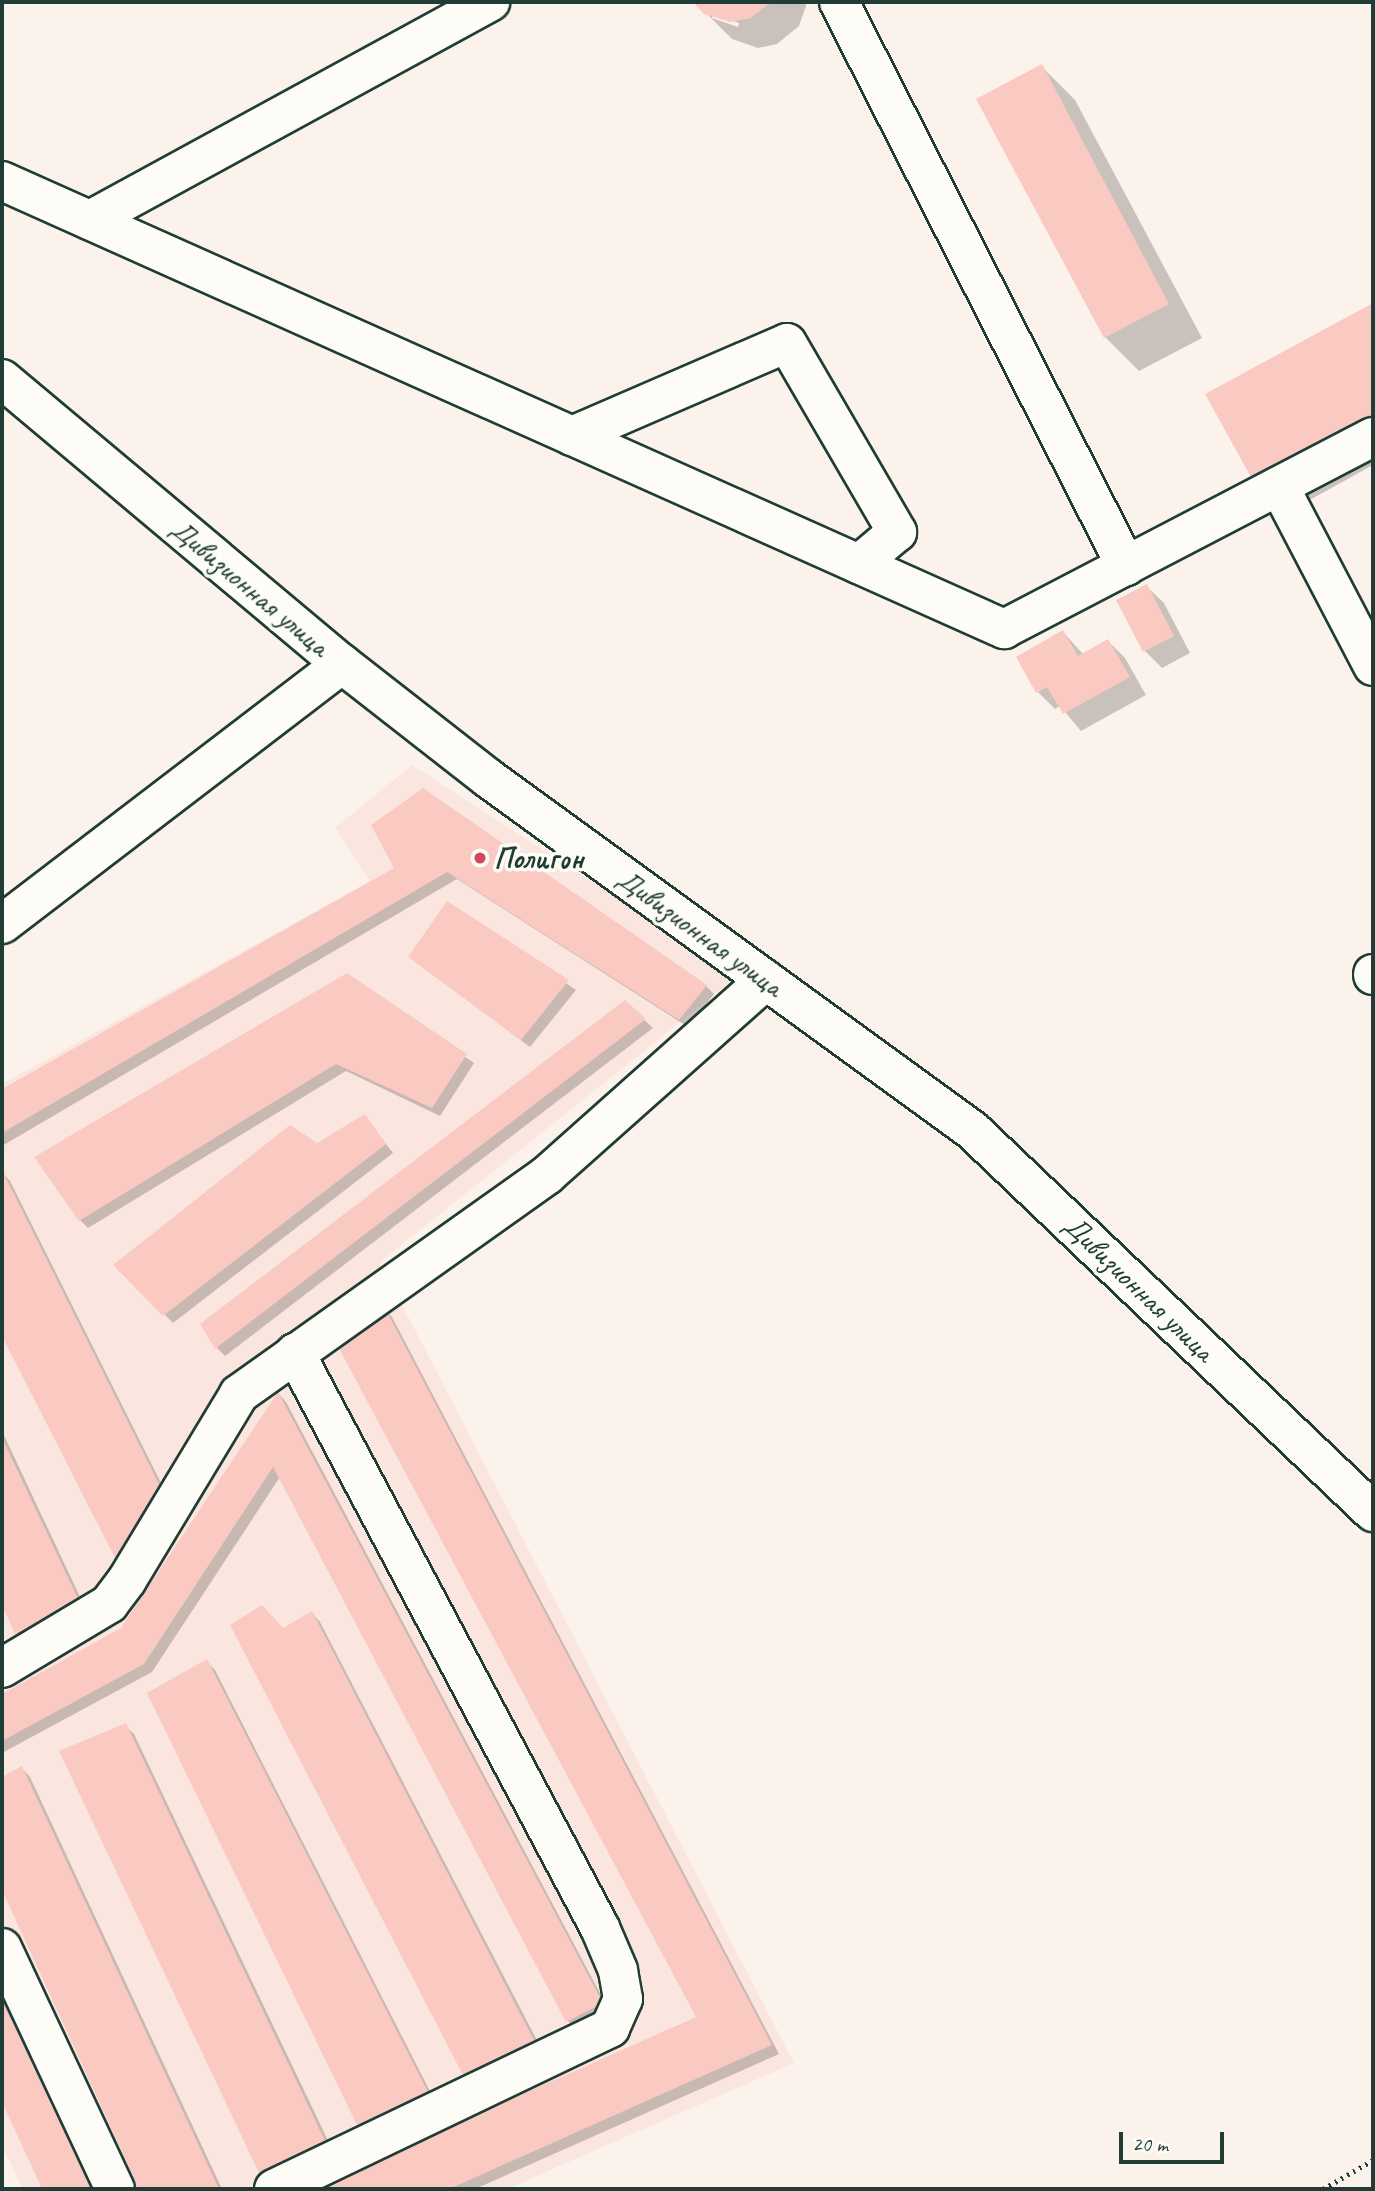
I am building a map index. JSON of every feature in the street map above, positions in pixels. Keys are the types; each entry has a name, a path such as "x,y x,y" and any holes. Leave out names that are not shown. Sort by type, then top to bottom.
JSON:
{"street":[{"path":"90,220 490,2"},
{"path":"839,2 1126,566"},
{"path":"2,181 1004,629 1373,437"},
{"path":"572,436 787,343 897,532 859,564"},
{"name":"Дивизионная улица","path":"2,379 342,664 488,778 972,1130 1373,1512"},
{"path":"1279,486 1373,666"},
{"path":"2,924 342,664"},
{"path":"2,1668 109,1604 127,1580 239,1395 547,1175 766,980"},
{"path":"274,2189 610,2028 623,2000 618,1970 600,1928 295,1353"},
{"path":"2,1948 115,2189"}],"path":[{"path":"1322,2189 1373,2160"}],"shaded area":[{"path":"412,765 738,976 380,1262 794,2063 507,2189 23,2189 2,2145 2,1084 370,881 335,828"}],"building":[{"path":"693,2 771,2 751,18 730,22 704,14"},
{"path":"1042,64 1169,304 1104,338 976,99"},
{"path":"1373,303 1373,413 1252,479 1205,394"},
{"path":"1147,584 1174,636 1143,652 1116,600"},
{"path":"1063,630 1078,656 1108,639 1130,677 1063,714 1047,687 1036,693 1016,657"},
{"path":"423,788 707,985 679,1020 447,872 2,1133 2,1089 394,868 371,825"},
{"path":"447,901 569,980 521,1040 408,957"},
{"path":"347,973 467,1054 432,1108 336,1064 79,1221 34,1157"},
{"path":"625,1000 646,1019 215,1349 200,1324"},
{"path":"365,1114 386,1144 163,1316 113,1265 290,1125 317,1143"},
{"path":"2,1170 169,1504 117,1562 2,1336"},
{"path":"384,1306 772,2045 449,2189 310,2189 696,2017 334,1339"},
{"path":"278,1392 603,2003 566,2022 273,1467 144,1664 2,1741 2,1694 121,1628"},
{"path":"2,1438 82,1607 15,1634 2,1605"},
{"path":"262,1605 283,1628 312,1611 536,2044 463,2075 230,1625"},
{"path":"207,1659 429,2094 357,2125 147,1693"},
{"path":"126,1723 326,2143 261,2177 59,1751"},
{"path":"22,1766 219,2189 139,2189 2,1890 2,1777"},
{"path":"2,2001 93,2189 42,2189 2,2102"}],"place":[{"name":"Полигон","path":"480,858"}]}
